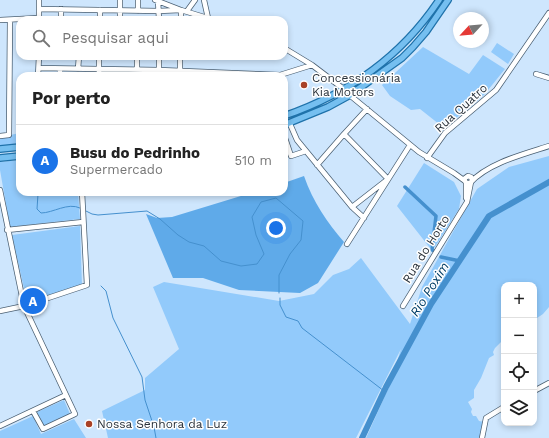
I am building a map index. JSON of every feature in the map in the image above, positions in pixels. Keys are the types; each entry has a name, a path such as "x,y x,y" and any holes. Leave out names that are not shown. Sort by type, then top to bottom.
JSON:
{"main road":[{"path":"288,115 318,104 366,76 411,37 439,0"},
{"path":"290,124 350,95 402,58 430,26 448,0"},
{"path":"0,149 16,147"},
{"path":"0,158 16,156"}],"street":[{"path":"39,16 40,0"},
{"path":"120,0 120,16"},
{"path":"138,0 138,11"},
{"path":"157,0 198,16"},
{"path":"157,0 159,16"},
{"path":"187,11 195,0"},
{"path":"204,0 208,16"},
{"path":"40,9 159,12 181,10"},
{"path":"61,9 61,16"},
{"path":"100,10 100,16"},
{"path":"181,10 181,16"},
{"name":"Rua Quatro","path":"427,158 445,133 496,90 549,13"},
{"path":"0,20 16,20"},
{"path":"0,136 10,135 10,20"},
{"path":"288,50 346,89 358,90"},
{"path":"38,72 39,60"},
{"path":"78,69 79,60"},
{"path":"99,60 99,69"},
{"path":"137,60 137,69"},
{"path":"159,60 159,70"},
{"path":"180,60 180,70"},
{"path":"288,72 312,65"},
{"path":"39,68 137,69 216,72"},
{"path":"536,74 549,78"},
{"path":"338,93 350,95 427,158 468,180 507,160 549,146"},
{"path":"317,165 367,109"},
{"path":"290,124 296,138 317,165 352,207 364,218"},
{"path":"344,134 388,179"},
{"path":"347,244 410,145"},
{"path":"288,147 291,156 306,151"},
{"path":"352,207 388,179"},
{"name":"Rua do Horto","path":"403,306 467,202 468,180"},
{"path":"0,190 7,230 24,306 75,414 43,429 33,411"},
{"path":"0,311 24,306 87,285 82,196"},
{"path":"7,230 83,222"},
{"path":"536,390 549,383"},
{"path":"0,426 66,395"},
{"path":"482,438 485,418 501,409"},
{"path":"493,414 496,420"}],"shaded area":[{"path":"497,43 514,54 508,64 491,52"},
{"path":"423,47 469,74 483,55 505,69 484,95 444,128 420,109 411,110 390,96 382,85"},
{"path":"16,134 16,145 0,147 0,137"},
{"path":"549,156 549,307 537,318 537,282 501,282 501,342 495,348 493,352 494,355 489,358 481,378 474,390 474,398 468,402 472,409 471,412 473,416 476,416 479,421 484,422 482,438 366,438 389,387 401,349 356,438 108,438 102,411 145,390 145,378 179,349 153,287 164,282 279,301 314,294 333,275 349,269 361,258 410,324 422,287 477,189 509,167"},
{"path":"16,160 16,196 78,196 80,219 10,227 0,170 0,162"},
{"path":"424,163 454,182 461,196 459,209 435,247 430,248 397,206"},
{"path":"304,176 321,211 344,242 318,283 300,293 239,290 203,278 173,278 146,214 157,218 172,217 241,196 288,196 288,182"},
{"path":"80,226 82,285 27,302 12,235"},
{"path":"64,400 70,414 44,426 37,412"},
{"path":"33,416 41,434 74,419 86,438 0,438 0,431"}],"waterway":[{"name":"Rio Poxim","path":"362,438 386,387 431,304 489,216 549,182"},
{"path":"405,187 436,216 432,250 434,251"},
{"path":"38,196 37,209 41,213 71,206 80,208"},
{"path":"86,211 98,215 147,211 160,219 178,235 189,242 204,246 221,261 241,266 257,264 264,254 256,235 252,217 261,202 276,198 303,221 301,240 290,254 279,275 279,293"},
{"path":"441,257 460,261"},
{"path":"101,286 106,291 113,318 142,377 145,400 156,438"},
{"path":"280,298 280,305 286,317 298,321 302,328 384,391"}],"place":[{"name":"Concessionária Kia Motors","path":"304,85"},
{"name":"Busu do Pedrinho","path":"33,301"},
{"name":"Nossa Senhora da Luz","path":"89,424"}]}
